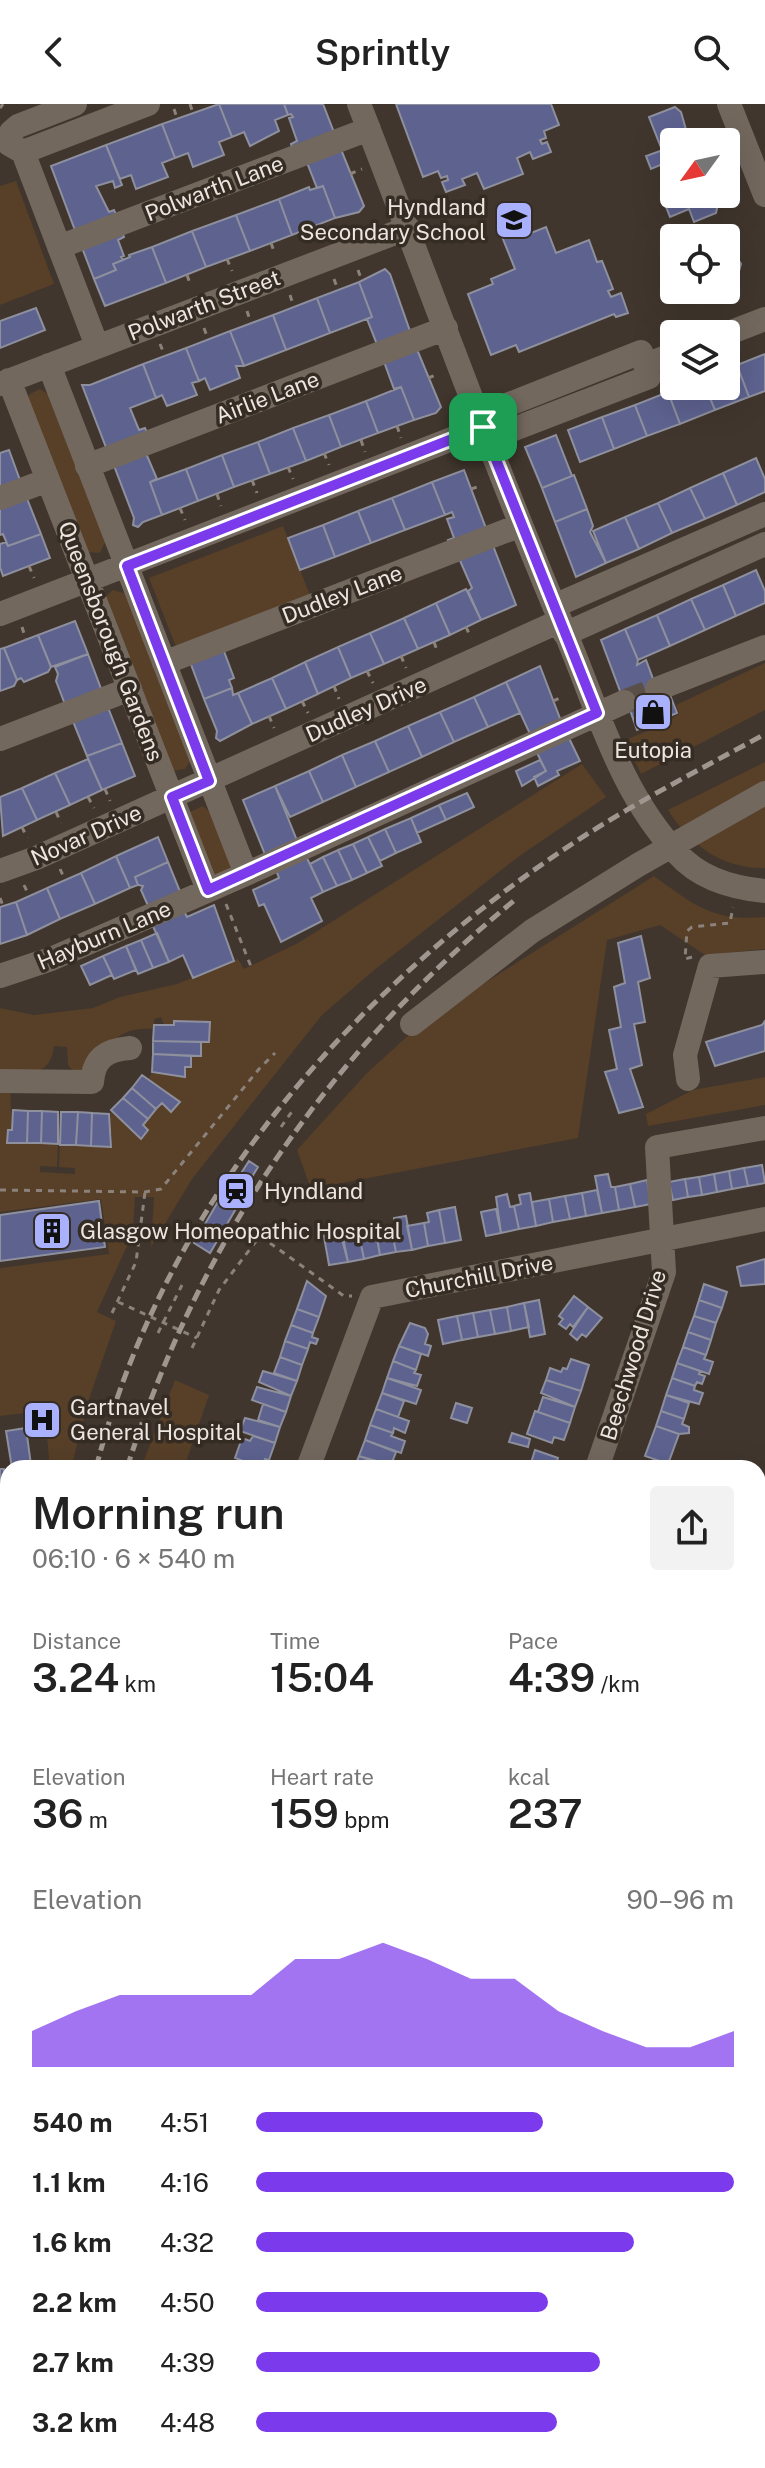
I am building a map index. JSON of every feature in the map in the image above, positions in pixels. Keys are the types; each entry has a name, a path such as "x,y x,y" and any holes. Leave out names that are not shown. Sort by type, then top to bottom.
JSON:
{"street":[{"path":"75,104 18,126 11,132 10,147 59,247 97,346"},
{"path":"10,147 148,104"},
{"path":"359,104 521,525 621,771 666,840 693,868 718,881 765,891"},
{"path":"729,104 757,152 765,195"},
{"name":"Polwarth Lane","path":"59,247 369,129"},
{"name":"Polwarth Street","path":"5,382 408,228"},
{"path":"740,329 765,319"},
{"name":"Airlie Lane","path":"87,466 446,328"},
{"path":"0,614 484,427 649,377 646,365 660,360"},
{"name":"Queensborough Gardens","path":"49,365 246,874"},
{"name":"Queensborough Gardens","path":"5,382 48,480 172,797 213,888"},
{"path":"0,498 48,480"},
{"name":"Dudley Drive","path":"172,797 560,621 703,541 765,514"},
{"name":"Dudley Lane","path":"164,663 521,525"},
{"path":"703,541 714,567"},
{"name":"Dudley Drive","path":"560,621 714,567 765,544"},
{"path":"657,689 765,647"},
{"path":"0,739 130,689"},
{"path":"213,888 509,764 597,713 624,702"},
{"path":"412,1024 532,931 638,865 765,793"},
{"name":"Novar Drive","path":"0,871 172,797"},
{"name":"Hayburn Lane","path":"0,976 51,959 213,888"},
{"path":"688,1079 685,1055 710,966 765,962"},
{"path":"0,1081 92,1082 93,1066 100,1057 115,1049 130,1048"},
{"name":"Beechwood Drive","path":"600,1460 664,1272 657,1147 765,1128"},
{"name":"Churchill Drive","path":"372,1297 765,1219"},
{"path":"311,1460 372,1297"}],"path":[{"path":"190,104 193,113"},
{"path":"174,109 177,118"},
{"path":"350,174 362,169"},
{"path":"314,226 318,238"},
{"path":"271,243 275,254"},
{"path":"227,259 232,271"},
{"path":"357,269 362,281"},
{"path":"187,275 191,286"},
{"path":"333,278 338,290"},
{"path":"290,294 294,307"},
{"path":"247,311 251,323"},
{"path":"204,327 208,339"},
{"path":"160,344 165,356"},
{"path":"428,378 440,374"},
{"path":"397,426 401,438"},
{"path":"361,440 365,452"},
{"path":"324,453 329,465"},
{"path":"288,467 293,479"},
{"path":"252,480 257,493"},
{"path":"471,489 480,486"},
{"path":"217,494 221,506"},
{"path":"180,508 185,520"},
{"path":"29,566 34,578"},
{"path":"22,627 26,640"},
{"path":"466,627 471,638"},
{"path":"434,642 438,653"},
{"path":"401,656 406,668"},
{"path":"367,671 373,683"},
{"path":"334,686 339,699"},
{"path":"553,701 560,698"},
{"path":"302,701 308,713"},
{"path":"269,716 274,728"},
{"path":"105,789 110,801"},
{"path":"88,797 94,809"},
{"path":"56,812 61,824"},
{"path":"22,827 28,839"},
{"path":"59,868 65,880"},
{"path":"24,884 29,896"},
{"path":"710,966 692,957 685,959 687,931 692,927 730,923 738,887"},
{"path":"213,888 252,969"},
{"path":"0,898 3,906"},
{"path":"0,1190 145,1192 161,1189 275,1053"},
{"path":"281,1127 293,1110"},
{"path":"112,1313 136,1262 145,1192"},
{"path":"192,1348 219,1290 260,1236 344,1296 372,1297"},
{"path":"158,1333 182,1285"},
{"path":"118,1302 197,1338"}],"shaded area":[{"path":"16,181 54,284 0,305 0,186"},
{"path":"40,389 51,396 106,540 100,553 88,552 27,399"},
{"path":"283,526 311,598 178,652 149,578"},
{"path":"113,590 127,594 191,760 185,769 173,771 104,598"},
{"path":"765,663 765,710 641,774 625,740 658,727 679,714 676,705"},
{"path":"765,762 765,868 735,864 709,852 686,834 668,810"},
{"path":"582,764 606,797 518,857 322,1015 192,1179 151,1247 154,1197 135,1197 132,1247 127,1246 97,1312 116,1321 90,1396 73,1460 49,1460 45,1417 26,1413 0,1416 0,1268 109,1254 101,1199 0,1212 0,1088 10,1087 12,1130 8,1130 7,1142 58,1144 57,1167 40,1166 40,1172 75,1174 75,1168 59,1167 60,1145 111,1147 111,1110 141,1138 148,1130 143,1125 162,1103 172,1111 179,1102 148,1080 152,1072 185,1077 185,1067 191,1067 191,1056 201,1056 201,1042 209,1042 210,1022 175,1021 174,1025 164,1025 161,1017 154,1019 154,1029 130,1031 114,1040 88,1074 73,1071 68,1065 67,1047 54,1046 52,1057 42,1069 0,1072 0,1008 34,1015 93,1008 120,997 177,984 238,959 244,969 298,943"},
{"path":"203,806 212,814 232,864 231,871 213,875 190,812"},
{"path":"654,876 693,903 718,914 765,917 765,949 705,955 660,925 607,940 578,1138 311,1189 297,1150 367,1073 423,1022"},
{"path":"765,1077 765,1105 648,1126 646,1114 693,1090"},
{"path":"175,1380 209,1395 187,1460 144,1460"}],"building":[{"path":"219,104 232,137 219,142 224,155 193,167 188,153 175,158 162,124"},
{"path":"219,104 284,104 288,115 275,120 279,131 250,146 244,132 232,137"},
{"path":"284,104 323,104 335,135 293,151 291,144 297,141 289,118 293,117 288,115"},
{"path":"396,104 551,104 559,125 544,131 546,138 540,140 542,144 547,142 551,152 533,159 530,152 517,158 523,174 484,189 477,173 462,179 465,185 446,192 442,182 448,180 447,176 441,178 438,171 423,177"},
{"path":"675,107 681,112 686,128 660,128 660,145 649,117"},
{"path":"162,124 175,158 162,163 168,177 136,189 131,175 120,179 106,145"},
{"path":"106,145 122,185 115,188 113,181 96,186 109,212 114,210 117,217 76,233 51,166"},
{"path":"340,147 364,206 359,212 335,218 323,186 317,188 306,160"},
{"path":"660,151 660,165 651,169 646,156"},
{"path":"323,186 335,218 292,235 279,199 309,187 310,190"},
{"path":"279,199 292,235 250,251 236,215"},
{"path":"666,208 717,208 716,213 694,222 689,209 670,217"},
{"path":"236,215 250,251 206,267 192,231"},
{"path":"516,223 521,237 546,227 556,253 589,240 597,262 602,261 613,289 608,291 611,297 621,293 628,313 616,317 614,314 519,352 516,345 491,355 468,294 493,284 491,279 515,269 499,229"},
{"path":"121,230 124,237 118,240 123,260 113,264 116,270 94,279 81,245"},
{"path":"192,231 206,267 166,283 152,247"},
{"path":"152,247 166,283 105,306 94,279 116,270 113,264 129,255"},
{"path":"385,269 390,274 411,334 378,347 367,319 372,317 359,282"},
{"path":"359,282 372,317 330,333 317,298"},
{"path":"317,298 330,333 286,350 273,315"},
{"path":"36,308 45,330 0,348 0,321"},
{"path":"273,315 286,350 244,366 230,331"},
{"path":"230,331 244,366 236,366 240,378 210,390 205,378 199,381 186,348"},
{"path":"416,347 441,407 436,413 414,420 401,387 394,389 383,359"},
{"path":"186,348 199,381 192,383 197,395 167,406 162,395 156,398 143,364"},
{"path":"765,354 765,391 749,397 740,373 740,364"},
{"path":"143,364 156,398 130,408 139,430 145,428 148,435 107,450 82,385 90,385"},
{"path":"740,373 749,397 715,410 711,400 740,400"},
{"path":"401,387 414,420 378,433 366,401"},
{"path":"660,395 660,400 671,400 680,424 647,436 635,405"},
{"path":"671,400 711,400 715,410 680,424"},
{"path":"366,401 378,433 341,447 329,415"},
{"path":"635,405 647,436 614,449 602,417"},
{"path":"329,415 341,447 306,461 293,428"},
{"path":"602,417 614,449 580,462 568,430"},
{"path":"293,428 306,461 270,474 258,442"},
{"path":"556,435 572,476 542,488 525,447"},
{"path":"258,442 270,474 234,487 222,455"},
{"path":"9,450 21,483 0,491 0,453"},
{"path":"145,451 157,479 150,482 162,515 138,527 133,525 134,518 113,463"},
{"path":"222,455 234,487 198,501 186,469"},
{"path":"756,458 765,479 765,492 737,505 723,473"},
{"path":"186,469 198,501 162,515 150,482"},
{"path":"464,470 487,531 450,545 448,540 454,538 447,519 454,517 452,512 445,515 432,482"},
{"path":"723,473 737,505 705,519 690,488"},
{"path":"574,475 587,509 555,522 542,488"},
{"path":"432,482 445,515 405,530 392,498"},
{"path":"690,488 705,519 672,533 658,503"},
{"path":"26,496 41,534 8,546 3,534 0,535 0,506"},
{"path":"392,498 405,530 371,543 358,511"},
{"path":"658,503 672,533 639,549 625,517"},
{"path":"587,509 593,526 590,532 606,563 576,577 555,522"},
{"path":"358,511 371,543 335,557 323,525"},
{"path":"625,517 639,549 606,563 593,531"},
{"path":"323,525 335,557 300,570 288,538"},
{"path":"41,534 50,558 3,576 0,544 6,542 8,546"},
{"path":"492,543 516,605 481,620 468,591 472,588 458,556"},
{"path":"756,570 765,591 765,603 736,616 723,585"},
{"path":"723,585 736,616 705,630 691,599"},
{"path":"466,589 481,620 450,635 436,603"},
{"path":"691,599 705,630 670,646 657,615"},
{"path":"436,603 450,635 418,649 404,618"},
{"path":"657,615 670,646 638,660 625,629"},
{"path":"404,618 418,649 384,664 370,633"},
{"path":"75,621 88,654 51,667 38,635"},
{"path":"625,629 638,660 637,665 646,660 659,695 626,707 601,640"},
{"path":"370,633 384,664 351,678 338,647"},
{"path":"38,635 51,667 48,672 24,682 21,678 17,680 4,648"},
{"path":"222,646 234,678 229,680 232,688 204,699 189,659"},
{"path":"338,647 351,678 318,694 305,662"},
{"path":"4,648 17,680 14,686 0,691 0,649"},
{"path":"88,654 103,694 66,707 56,681 58,674 55,667"},
{"path":"305,662 318,694 286,709 272,678"},
{"path":"540,666 561,721 530,734 506,682"},
{"path":"272,678 286,709 252,724 238,693"},
{"path":"506,682 520,713 488,727 474,697"},
{"path":"232,688 233,695 238,693 252,724 220,741 216,738 217,731 204,699"},
{"name":"Eutopia","path":"670,695 677,713 637,730 630,710"},
{"path":"474,697 488,727 454,742 440,712"},
{"path":"107,705 122,743 87,756 72,719"},
{"path":"440,712 454,742 422,757 408,726"},
{"path":"408,726 422,757 389,772 375,741"},
{"path":"568,736 580,761 557,771 559,775 538,786 534,777 546,771 536,751"},
{"path":"375,741 389,772 356,787 342,755"},
{"path":"122,743 135,776 102,790 87,756"},
{"path":"342,755 356,787 323,802 309,771"},
{"path":"88,759 102,790 70,805 55,773"},
{"path":"540,760 546,771 522,786 516,771"},
{"path":"309,771 323,802 290,817 275,786"},
{"path":"55,773 70,805 37,820 22,788"},
{"path":"275,786 298,843 266,857 243,800"},
{"path":"22,788 37,820 3,836 0,797"},
{"path":"467,793 474,807 446,820 439,805"},
{"path":"439,805 446,820 417,833 411,818"},
{"path":"411,818 421,842 396,853 385,829"},
{"path":"385,829 396,853 380,861 368,837"},
{"path":"158,837 168,862 135,877 138,885 130,888 116,856"},
{"path":"368,837 382,866 367,873 353,844"},
{"path":"353,844 367,873 352,880 338,850"},
{"path":"338,850 352,880 337,886 323,857"},
{"path":"116,856 130,888 95,904 81,873"},
{"path":"306,856 323,892 311,898 322,921 281,942 264,904 259,906 253,890 279,878 276,870"},
{"path":"323,857 337,886 323,892 310,864"},
{"path":"168,862 181,894 149,908 141,890 143,886 138,885 135,877"},
{"path":"81,873 95,904 60,919 47,888"},
{"path":"47,888 60,919 27,935 16,902"},
{"path":"16,902 27,935 0,944 0,907"},
{"path":"214,905 234,961 193,978 183,955 169,962 152,924 184,911 187,917"},
{"path":"157,933 169,962 153,968 141,940"},
{"path":"641,936 650,978 638,982 645,1022 634,1024 642,1065 630,1069 643,1107 619,1113 605,1072 617,1069 609,1030 621,1027 614,987 625,983 618,943"},
{"path":"141,940 153,968 138,974 126,946"},
{"path":"126,946 136,970 114,979 103,956"},
{"path":"103,956 112,975 90,985 81,966"},
{"path":"174,1021 210,1022 209,1042 153,1041 154,1025 174,1025"},
{"path":"765,1021 765,1051 715,1066 706,1042 762,1025"},
{"path":"153,1041 201,1042 201,1056 153,1054"},
{"path":"153,1054 191,1056 191,1067 185,1067 185,1077 152,1072"},
{"path":"142,1075 180,1102 171,1112 162,1103 156,1109 132,1088"},
{"path":"132,1088 156,1109 148,1119 123,1098"},
{"path":"123,1098 148,1119 143,1125 148,1130 141,1139 111,1110"},
{"path":"13,1110 28,1111 27,1143 7,1143 8,1130 12,1130"},
{"path":"28,1111 42,1111 41,1143 27,1143"},
{"path":"42,1111 58,1112 58,1144 41,1143"},
{"path":"61,1112 78,1112 76,1145 60,1145"},
{"path":"78,1112 92,1113 91,1146 76,1145"},
{"path":"92,1113 109,1114 111,1147 91,1146"},
{"path":"249,1161 258,1167 247,1185 238,1178"},
{"path":"762,1165 765,1183 748,1186 744,1168"},
{"path":"744,1168 748,1186 732,1189 729,1171"},
{"path":"729,1171 732,1189 717,1192 714,1174"},
{"path":"608,1174 611,1187 615,1187 619,1210 602,1213 595,1176"},
{"path":"714,1174 717,1192 702,1195 699,1177"},
{"path":"699,1177 702,1195 688,1197 685,1179"},
{"path":"685,1179 688,1197 673,1200 669,1182"},
{"path":"647,1180 651,1204 635,1207 630,1184"},
{"path":"630,1184 635,1207 619,1210 615,1187"},
{"path":"597,1190 602,1213 586,1216 582,1193"},
{"path":"223,1193 240,1202 210,1253 194,1243"},
{"path":"530,1193 536,1226 519,1229 514,1206 521,1204 519,1195"},
{"path":"582,1193 586,1216 570,1219 565,1196"},
{"path":"507,1194 510,1207 514,1206 519,1229 501,1233 496,1197"},
{"path":"565,1196 570,1219 553,1222 549,1199"},
{"path":"549,1199 553,1222 536,1226 532,1202"},
{"name":"Glasgow Homeopathic Hospital","path":"99,1201 105,1247 0,1261 0,1215"},
{"path":"455,1207 461,1240 445,1243 439,1210"},
{"path":"496,1209 501,1233 486,1236 481,1212"},
{"path":"439,1210 445,1243 428,1246 424,1223 429,1222 427,1213"},
{"path":"406,1216 412,1250 396,1252 391,1229 396,1228 394,1218"},
{"path":"424,1223 428,1246 412,1250 407,1226"},
{"path":"339,1228 348,1262 329,1265 323,1231"},
{"path":"391,1229 396,1252 380,1255 376,1232"},
{"path":"376,1232 380,1255 364,1259 359,1235"},
{"path":"359,1235 364,1259 348,1262 343,1238"},
{"path":"765,1259 765,1284 741,1286 737,1267"},
{"path":"307,1281 326,1296 319,1317 297,1309"},
{"path":"704,1284 727,1292 722,1308 699,1300"},
{"path":"574,1296 588,1307 573,1327 570,1324 566,1329 559,1324 563,1319 559,1316"},
{"path":"539,1300 545,1334 530,1337 524,1303"},
{"path":"699,1300 722,1308 716,1323 694,1316"},
{"path":"524,1303 529,1327 511,1331 507,1307"},
{"path":"507,1307 511,1331 495,1334 490,1310"},
{"path":"588,1307 602,1318 586,1337 582,1334 577,1340 570,1334"},
{"path":"297,1309 319,1317 313,1333 291,1325"},
{"path":"490,1310 495,1334 478,1337 473,1313"},
{"path":"473,1313 478,1337 462,1340 457,1316"},
{"path":"457,1316 462,1340 443,1344 438,1320"},
{"path":"694,1316 716,1323 711,1340 688,1332"},
{"path":"410,1323 425,1328 428,1334 425,1344 431,1346 428,1356 399,1346"},
{"path":"291,1325 313,1333 312,1337 318,1339 316,1344 310,1342 308,1349 285,1341"},
{"path":"688,1332 711,1340 706,1355 683,1347"},
{"path":"285,1341 308,1349 302,1365 280,1357"},
{"path":"399,1346 421,1354 416,1370 393,1361"},
{"path":"683,1347 706,1355 704,1359 713,1362 709,1374 677,1363"},
{"path":"280,1357 302,1365 297,1381 274,1373"},
{"path":"571,1359 589,1365 581,1391 546,1380 550,1368 561,1372 563,1368 567,1369"},
{"path":"393,1361 421,1375 417,1386 387,1378"},
{"path":"677,1363 700,1371 699,1374 705,1376 702,1384 697,1382 695,1386 672,1378"},
{"path":"263,1371 297,1381 291,1396 259,1382"},
{"path":"387,1378 421,1390 416,1404 382,1393"},
{"path":"672,1378 695,1386 694,1390 703,1393 699,1404 666,1395"},
{"path":"546,1380 581,1391 575,1407 541,1393"},
{"path":"257,1387 291,1396 286,1412 252,1400"},
{"path":"382,1393 404,1401 398,1417 376,1409"},
{"path":"666,1395 689,1403 684,1419 661,1411"},
{"path":"543,1397 575,1407 570,1423 538,1412"},
{"path":"456,1403 472,1408 467,1423 451,1418"},
{"path":"263,1404 286,1412 280,1427 258,1420"},
{"path":"376,1409 409,1421 405,1433 394,1428 393,1433 370,1425"},
{"path":"535,1411 570,1423 564,1440 554,1437 552,1443 527,1434"},
{"path":"661,1411 684,1419 682,1424 689,1427 689,1433 679,1434 656,1426"},
{"path":"245,1418 280,1427 275,1443 240,1431"},
{"path":"370,1425 405,1441 401,1453 365,1440"},
{"path":"656,1426 679,1434 669,1460 645,1456"},
{"path":"26,1428 30,1460 11,1460 6,1431"},
{"path":"512,1433 530,1439 528,1447 509,1442"},
{"path":"253,1436 275,1443 269,1460 235,1458 242,1438 250,1441"},
{"path":"365,1440 396,1452 393,1460 359,1456"},
{"path":"535,1450 558,1458 557,1460 532,1460"}],"tunnel":[{"path":"624,702 657,689"}],"railway":[{"path":"99,1460 127,1371 168,1280 218,1193 277,1112 342,1036 415,965 493,901 575,842 765,734"},
{"path":"130,1460 157,1384 192,1304 233,1228 279,1155 331,1085 387,1020 449,957 516,899"}],"place":[{"name":"Hyndland Secondary School","path":"514,220"},
{"name":"Eutopia","path":"653,712"},
{"name":"Hyndland","path":"236,1191"},
{"name":"Glasgow Homeopathic Hospital","path":"52,1231"},
{"name":"Gartnavel General Hospital","path":"42,1420"}],"route":[{"path":"483,427 597,713 208,890 172,797 209,781 127,566 483,427"}]}
